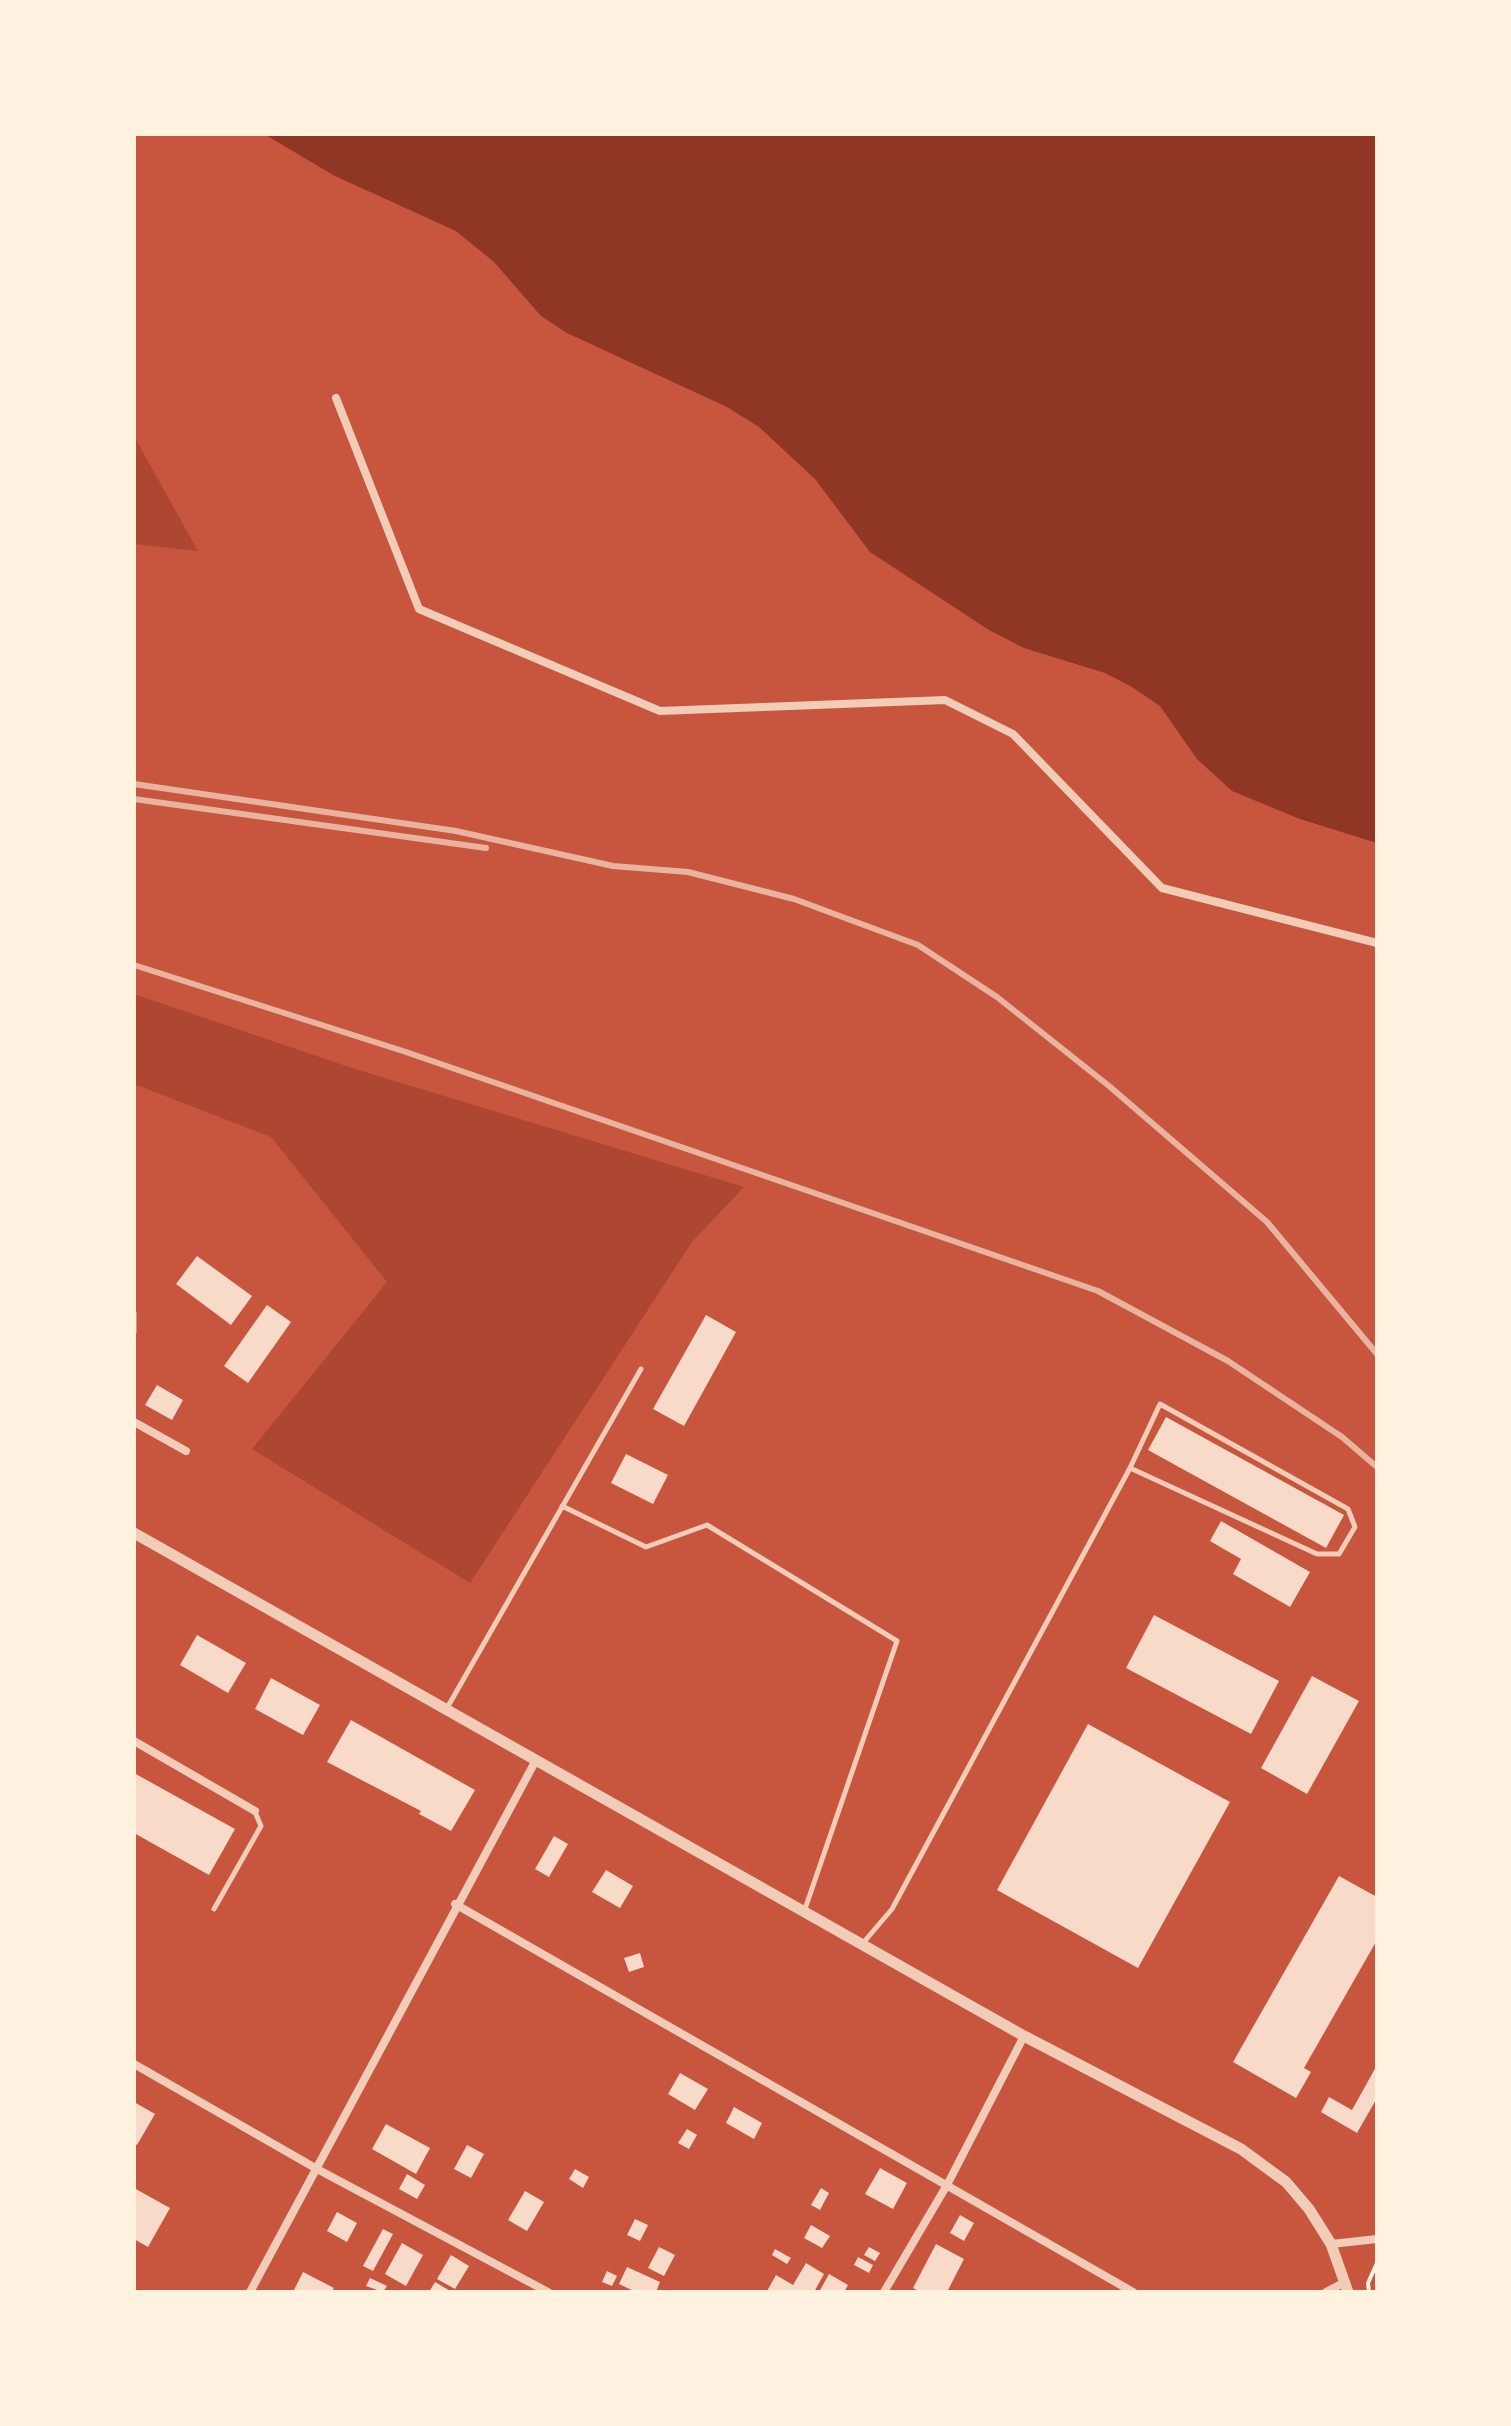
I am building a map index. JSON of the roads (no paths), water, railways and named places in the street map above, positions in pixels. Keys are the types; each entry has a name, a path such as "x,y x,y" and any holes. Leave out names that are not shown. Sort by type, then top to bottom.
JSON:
{"street":[{"path":"336,398 419,609 660,711 945,700 1013,734 1162,888 1377,943"},
{"path":"134,1422 186,1451"},
{"path":"134,1533 805,1909 1024,2036 1241,2149 1286,2182 1331,2244 1344,2289 1326,2292"},
{"path":"134,1741 255,1811"},
{"path":"250,2292 455,1904 536,1760"},
{"path":"455,1904 1133,2292"},
{"path":"884,2292 947,2185 1024,2036"},
{"path":"134,2064 317,2169 548,2292"},
{"path":"1331,2244 1377,2239"}],"lane":[{"path":"134,1313 134,1332"},
{"path":"446,1709 641,1369"},
{"path":"863,1943 892,1909 1130,1468 1160,1404 1348,1509 1355,1527 1339,1554 1317,1554 1130,1468"},
{"path":"562,1506 646,1547 707,1525 897,1641 805,1909"},
{"path":"214,1909 261,1826 255,1811"}],"railway":[{"path":"134,784 456,831 613,866 688,872 794,899 918,945 997,997 1109,1086 1267,1222 1377,1354"},
{"path":"134,799 486,848"},
{"path":"134,965 406,1052 1098,1291 1228,1361 1342,1437 1377,1467"}]}
